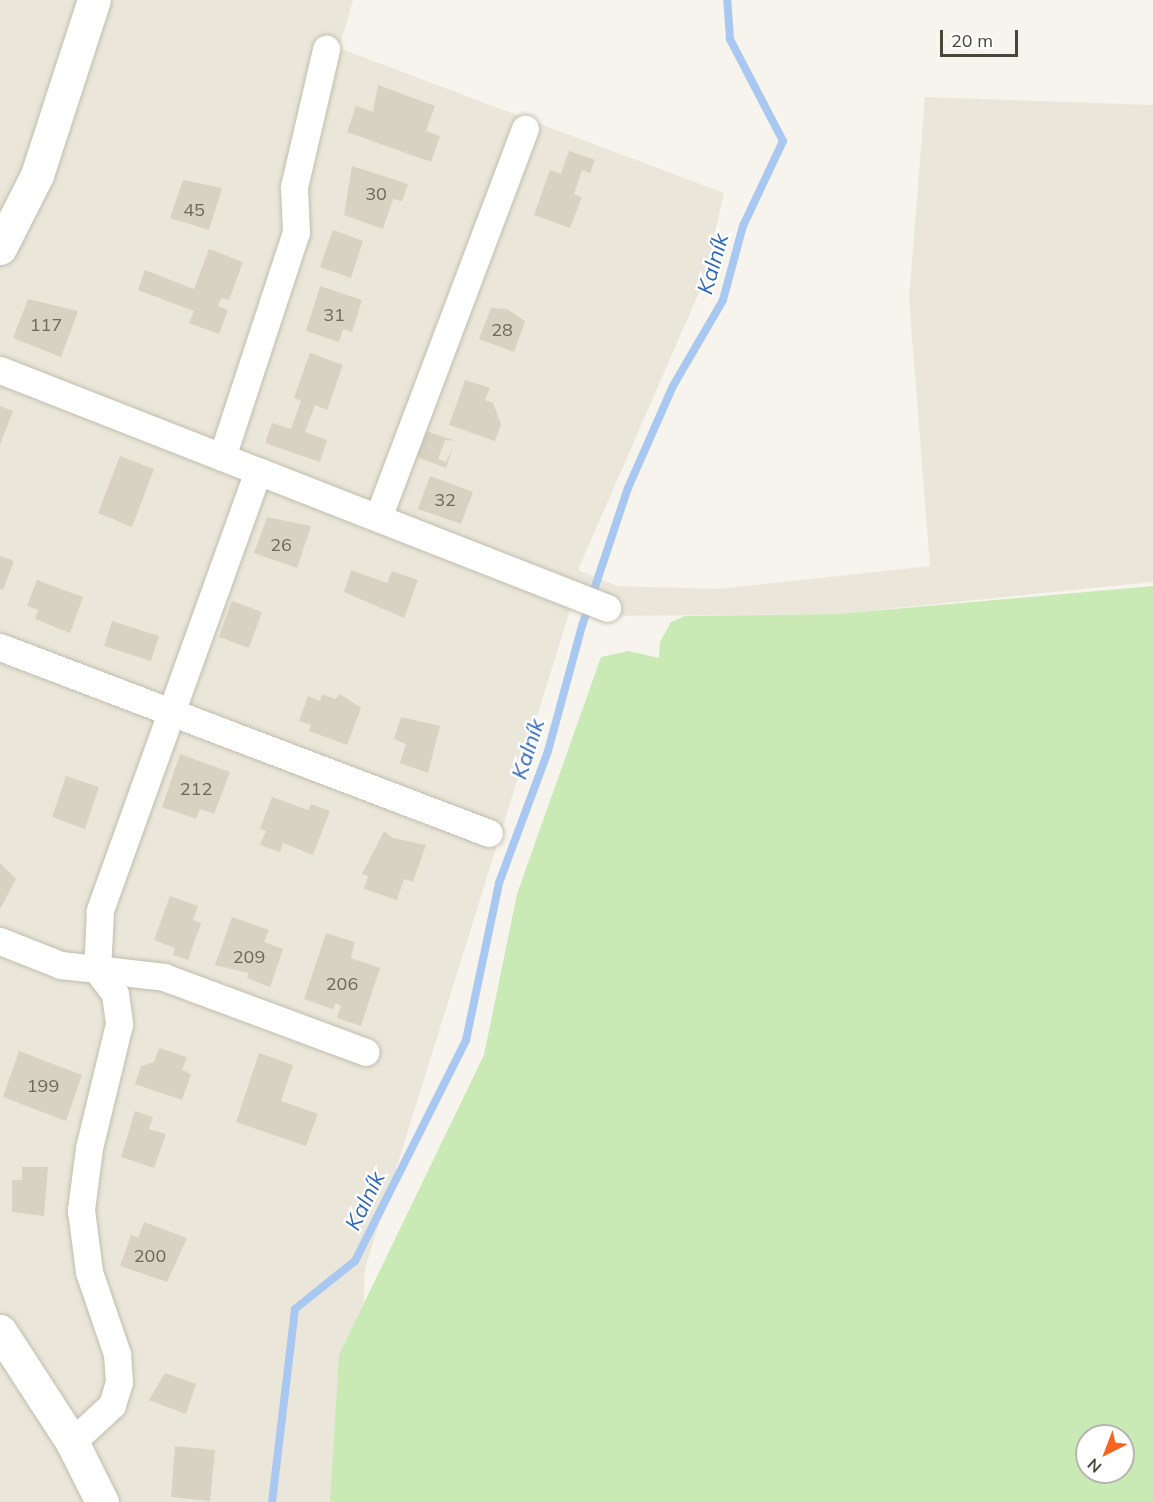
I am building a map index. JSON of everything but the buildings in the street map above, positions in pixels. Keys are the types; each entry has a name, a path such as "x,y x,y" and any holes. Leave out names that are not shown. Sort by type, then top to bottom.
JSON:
{"street":[{"path":"0,248 37,174 94,0"},
{"path":"222,457 296,232 294,187 326,49"},
{"path":"379,515 525,129"},
{"path":"0,370 258,471 379,515 607,608"},
{"path":"72,1442 112,1405 119,1382 117,1354 89,1272 81,1210 89,1148 119,1024 115,994 97,970 100,910 168,712 258,471"},
{"path":"0,647 489,833"},
{"path":"0,941 61,965 164,977 366,1052"},
{"path":"0,1331 72,1442 102,1502"}],"shaded area":[{"path":"0,0 353,0 339,48 724,193 704,281 578,570 617,586 718,589 930,566 909,299 925,97 1153,105 1153,582 837,614 606,616 572,604 365,1269 355,1502 0,1502"}],"green space":[{"path":"1153,586 1153,1502 330,1502 339,1355 484,1055 517,894 601,657 629,651 659,658 660,642 671,622 685,616 837,614"}],"waterway":[{"name":"Kalník","path":"272,1502 295,1309 355,1261 466,1040 499,883 548,751 582,626 628,488 673,386 723,300 743,226 783,141 730,39 727,0"}]}
